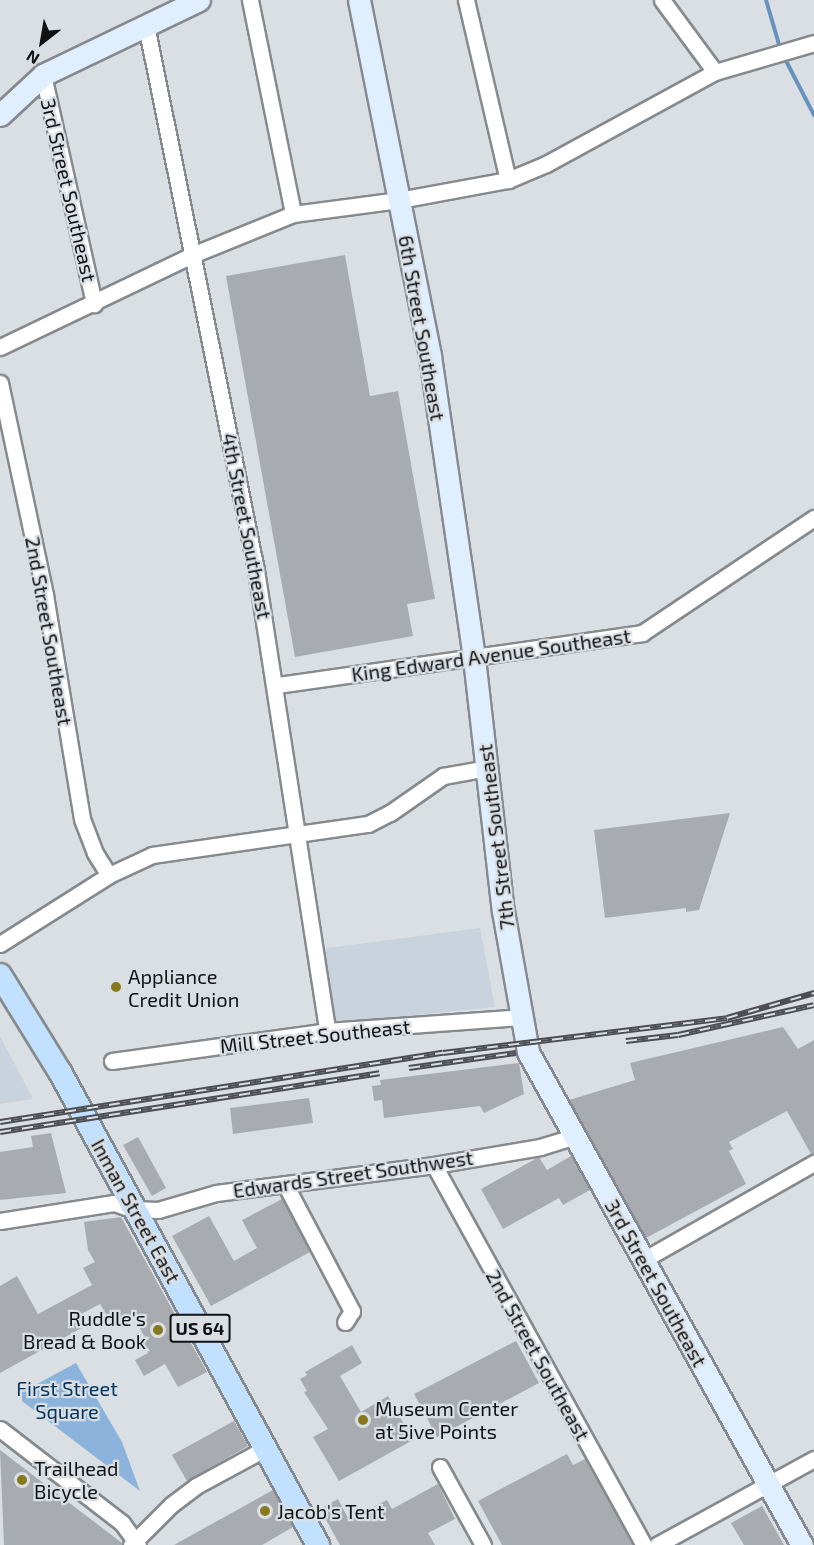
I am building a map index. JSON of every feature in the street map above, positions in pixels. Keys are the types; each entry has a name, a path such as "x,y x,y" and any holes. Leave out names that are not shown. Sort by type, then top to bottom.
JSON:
{"main road":[{"name":"Inman Street East","path":"0,975 60,1072 318,1545"}],"street":[{"path":"250,0 292,214"},
{"name":"6th Street Southeast","path":"358,0 430,356 474,658"},
{"path":"466,0 508,180"},
{"path":"662,0 716,72"},
{"path":"0,115 43,75 191,2"},
{"name":"4th Street Southeast","path":"146,25 277,685 327,1031"},
{"path":"0,347 94,304 192,255 292,214 399,200 508,180 546,164 716,72 814,43"},
{"name":"3rd Street Southeast","path":"43,75 94,304"},
{"name":"2nd Street Southeast","path":"0,383 45,595 82,819 95,853 110,875"},
{"name":"King Edward Avenue Southeast","path":"277,685 642,633 814,518"},
{"name":"7th Street Southeast","path":"474,658 520,1017"},
{"path":"0,944 110,875 152,855 299,831 368,824 390,813 443,776 488,768"},
{"name":"3rd Street Southeast","path":"520,1017 528,1052 572,1137 802,1545"},
{"name":"Mill Street Southeast","path":"112,1061 327,1031 520,1017"},
{"name":"Edwards Street Southwest","path":"0,1221 114,1203 135,1209 158,1209 216,1193 434,1165 540,1147 572,1137"},
{"path":"643,1260 814,1163"},
{"name":"2nd Street Southeast","path":"434,1165 644,1545"},
{"path":"285,1184 352,1311 345,1322"},
{"path":"0,1429 122,1523 134,1544 188,1492 266,1448"},
{"path":"657,1545 814,1459"},
{"path":"440,1467 483,1545"}],"shaded area":[{"path":"480,928 495,1007 334,1023 321,949"},
{"path":"0,1036 33,1099 0,1104"}],"green space":[{"name":"First Street Square","path":"76,1363 122,1442 140,1491 22,1401 22,1392"}],"building":[{"path":"345,255 370,396 398,391 435,599 407,604 413,636 295,657 226,276"},
{"path":"730,813 699,910 686,912 686,908 605,918 594,830"},
{"path":"783,1027 798,1049 814,1040 814,1153 811,1154 787,1111 729,1142 733,1149 729,1151 746,1184 646,1238 569,1100 635,1080 630,1063"},
{"path":"519,1063 524,1094 484,1113 480,1106 384,1118 382,1100 374,1101 372,1086 381,1085 380,1080"},
{"path":"309,1098 313,1123 233,1134 230,1108"},
{"path":"51,1133 66,1193 0,1200 0,1152 33,1147 31,1136"},
{"path":"138,1137 166,1188 152,1196 123,1145"},
{"path":"571,1156 590,1190 563,1205 559,1198 503,1229 481,1189 539,1157 547,1170"},
{"path":"282,1199 310,1252 211,1306 172,1236 209,1216 234,1261 257,1248 242,1220"},
{"path":"121,1217 207,1372 178,1387 165,1364 144,1376 135,1360 148,1353 142,1343 147,1341 133,1316 114,1327 100,1304 81,1314 87,1325 0,1373 0,1286 17,1276 38,1314 92,1285 83,1268 95,1262 88,1250 84,1222"},
{"path":"516,1341 539,1383 437,1437 414,1394"},
{"name":"Museum Center at 5ive Points","path":"352,1345 362,1363 340,1376 361,1412 388,1396 413,1440 339,1481 313,1437 328,1429 304,1392 307,1391 300,1379 307,1375 305,1372"},
{"path":"234,1421 248,1446 187,1481 172,1455"},
{"path":"0,1450 122,1543 122,1545 4,1545"},
{"path":"567,1454 573,1465 585,1459 633,1545 502,1545 478,1501"},
{"path":"438,1484 455,1519 428,1533 435,1545 340,1545 320,1509 338,1499 349,1520 387,1500 392,1509"},
{"path":"273,1490 293,1527 262,1545 174,1545"},
{"path":"762,1506 784,1545 744,1545 731,1523"}],"waterway":[{"path":"766,0 780,48"},
{"path":"783,55 814,115"}],"railway":[{"path":"0,1122 443,1053 727,1018 814,993"},
{"path":"626,1041 678,1035 814,1005"},
{"path":"409,1068 516,1053"},
{"path":"0,1132 379,1073"}],"place":[{"name":"Appliance Credit Union","path":"116,987"},
{"name":"Ruddle's Bread & Book","path":"158,1330"},
{"name":"Museum Center at 5ive Points","path":"363,1420"},
{"name":"Trailhead Bicycle","path":"22,1480"},
{"name":"Jacob's Tent","path":"265,1511"}]}
